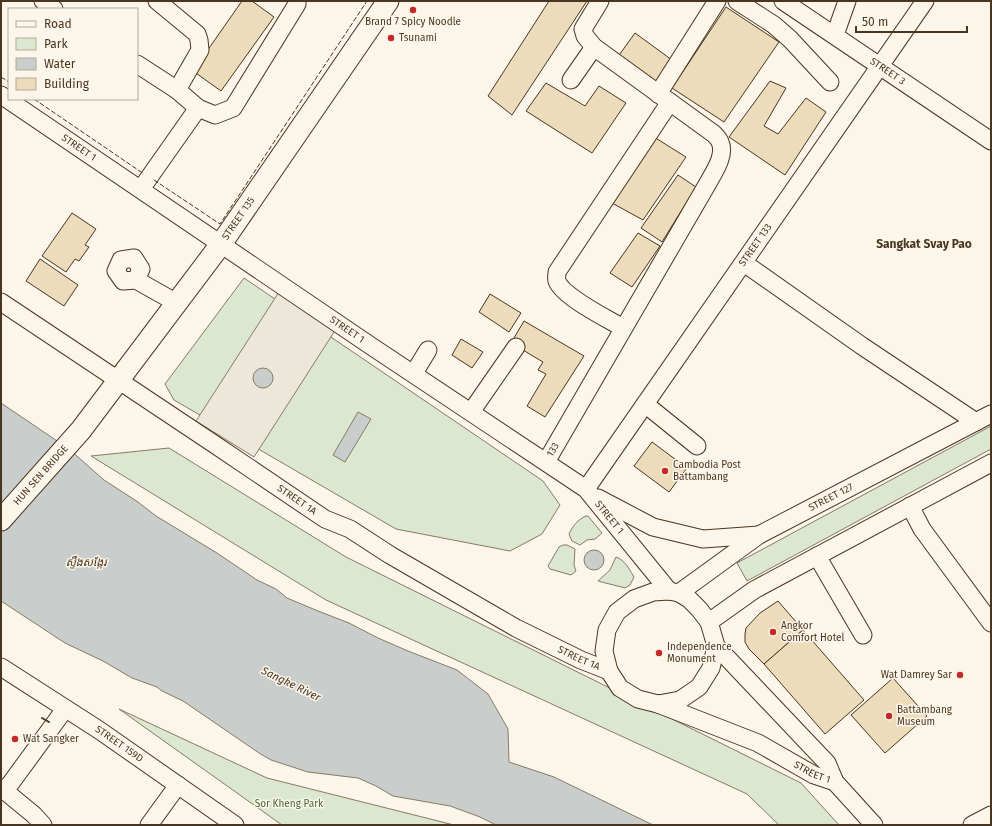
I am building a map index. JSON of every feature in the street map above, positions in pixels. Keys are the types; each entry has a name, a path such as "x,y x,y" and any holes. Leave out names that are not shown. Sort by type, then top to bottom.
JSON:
{"main road":[{"name":"STREET 135","path":"81,430 222,244 388,1"},
{"name":"HUN SEN BRIDGE","path":"1,520 81,430"}],"street":[{"path":"157,1 197,34 199,40 200,50 177,90"},
{"path":"138,65 177,90 198,108 215,115 233,108 297,4 297,1"},
{"path":"571,80 594,47 585,36 583,29 600,1"},
{"path":"623,328 576,300 565,291 556,279 557,272 664,98 717,1"},
{"path":"737,1 774,25 790,39 830,82"},
{"name":"STREET 3","path":"784,1 991,141"},
{"path":"834,35 847,1"},
{"name":"STREET 133","path":"588,491 645,404 925,1"},
{"name":"133","path":"546,462 708,183 719,162 722,151 720,141 714,134 594,47"},
{"name":"STREET 1","path":"10,100 588,491 674,592"},
{"path":"141,189 198,108"},
{"path":"744,263 862,346 976,422"},
{"path":"136,280 176,303"},
{"name":"STREET 1A","path":"1,302 325,520 350,529 390,555 516,628 581,660 609,671"},
{"path":"471,412 516,347"},
{"path":"414,373 428,350"},
{"path":"645,404 697,446"},
{"name":"STREET 127","path":"674,592 759,535 991,414"},
{"path":"709,622 754,590 991,463"},
{"path":"588,491 653,527 703,539 759,535"},
{"path":"910,506 922,529 991,623"},
{"path":"817,556 863,634"},
{"path":"653,592 674,592 689,599 699,608 709,622 716,646 711,668 699,687 680,700 658,704 638,699 620,688 609,671 604,651 607,630 617,612 634,599 653,592"},
{"name":"STREET 1","path":"716,646 827,763 835,782 874,825"},
{"name":"STREET 159D","path":"1,667 99,730 235,825"},
{"name":"STREET 1","path":"658,704 758,743 814,775 835,782"},
{"path":"43,825 34,815 3,789 65,709"},
{"path":"149,825 178,785"},
{"path":"972,825 991,815"}],"green space":[{"path":"244,278 543,481 560,505 542,534 510,551 396,529 174,400 165,384"},
{"path":"991,426 991,449 747,581 737,563"},
{"path":"169,448 346,557 801,783 839,825 779,825 747,794 326,600 91,456"},
{"path":"588,516 602,533 595,539 587,540 580,545 572,541 569,534 580,519"},
{"path":"567,545 575,549 574,565 576,571 571,575 550,569 548,566 559,547"},
{"path":"616,557 624,563 634,577 630,585 625,588 598,581 610,570"},
{"name":"Sor Kheng Park","path":"119,709 267,778 454,825 282,825"}],"shaded area":[{"path":"279,292 336,329 254,457 196,421"}],"water":[{"path":"263,368 270,371 273,378 270,385 263,388 256,385 253,378 256,371"},
{"name":"ស្ទឹងសង្កែរ","path":"1,403 69,449 104,480 138,502 156,516 217,553 257,580 276,589 287,598 349,623 408,651 457,670 488,694 508,729 509,762 554,777 653,825 496,825 480,817 450,806 393,796 358,778 308,772 271,760 183,701 157,687 132,678 103,661 65,643 1,601"},
{"path":"358,412 371,419 345,462 333,455"},
{"path":"590,550 598,550 604,556 604,564 598,570 590,570 584,564 584,556"}],"building":[{"path":"242,1 252,1 274,17 221,91 193,71"},
{"path":"549,1 587,1 512,115 488,96"},
{"path":"726,7 779,42 724,122 672,88"},
{"path":"635,33 672,60 655,84 617,58"},
{"path":"770,81 786,88 764,126 778,134 806,98 826,112 785,175 729,137"},
{"path":"546,83 585,106 599,86 626,103 592,153 526,111"},
{"path":"654,137 686,157 643,220 612,203"},
{"path":"678,175 696,187 662,242 641,228"},
{"path":"72,213 96,229 85,245 89,247 79,261 75,259 66,272 42,256"},
{"path":"638,233 660,246 632,287 610,273"},
{"path":"40,259 78,285 64,306 26,281"},
{"path":"490,294 521,313 509,332 479,312"},
{"path":"524,321 584,356 545,417 527,406 546,374 538,370 543,362 511,343"},
{"path":"461,339 483,352 472,368 452,355"},
{"path":"652,442 687,468 669,492 634,466"},
{"name":"Angkor Comfort Hotel","path":"778,601 803,630 764,664 749,649 745,642 746,628 760,613"},
{"path":"803,630 864,700 825,734 764,664"},
{"name":"Battambang Museum","path":"893,678 927,716 885,753 851,715"}],"fence":[{"path":"154,180 220,224 367,1"},
{"path":"1,77 8,81"},
{"path":"35,100 144,174"}],"wall":[{"path":"42,718 49,722"}],"place":[{"name":"Brand 7 Spicy Noodle","path":"413,10"},
{"name":"Tsunami","path":"391,38"},
{"name":"Cambodia Post Battambang","path":"665,471"},
{"name":"Angkor Comfort Hotel","path":"773,632"},
{"name":"Independence Monument","path":"659,653"},
{"name":"Wat Damrey Sar","path":"960,675"},
{"name":"Battambang Museum","path":"889,716"},
{"name":"Wat Sangker","path":"15,739"}],"district":[{"name":"Sangkat Svay Pao","path":"924,244"}],"water label":[{"name":"Sangke River","path":"291,684"}]}
